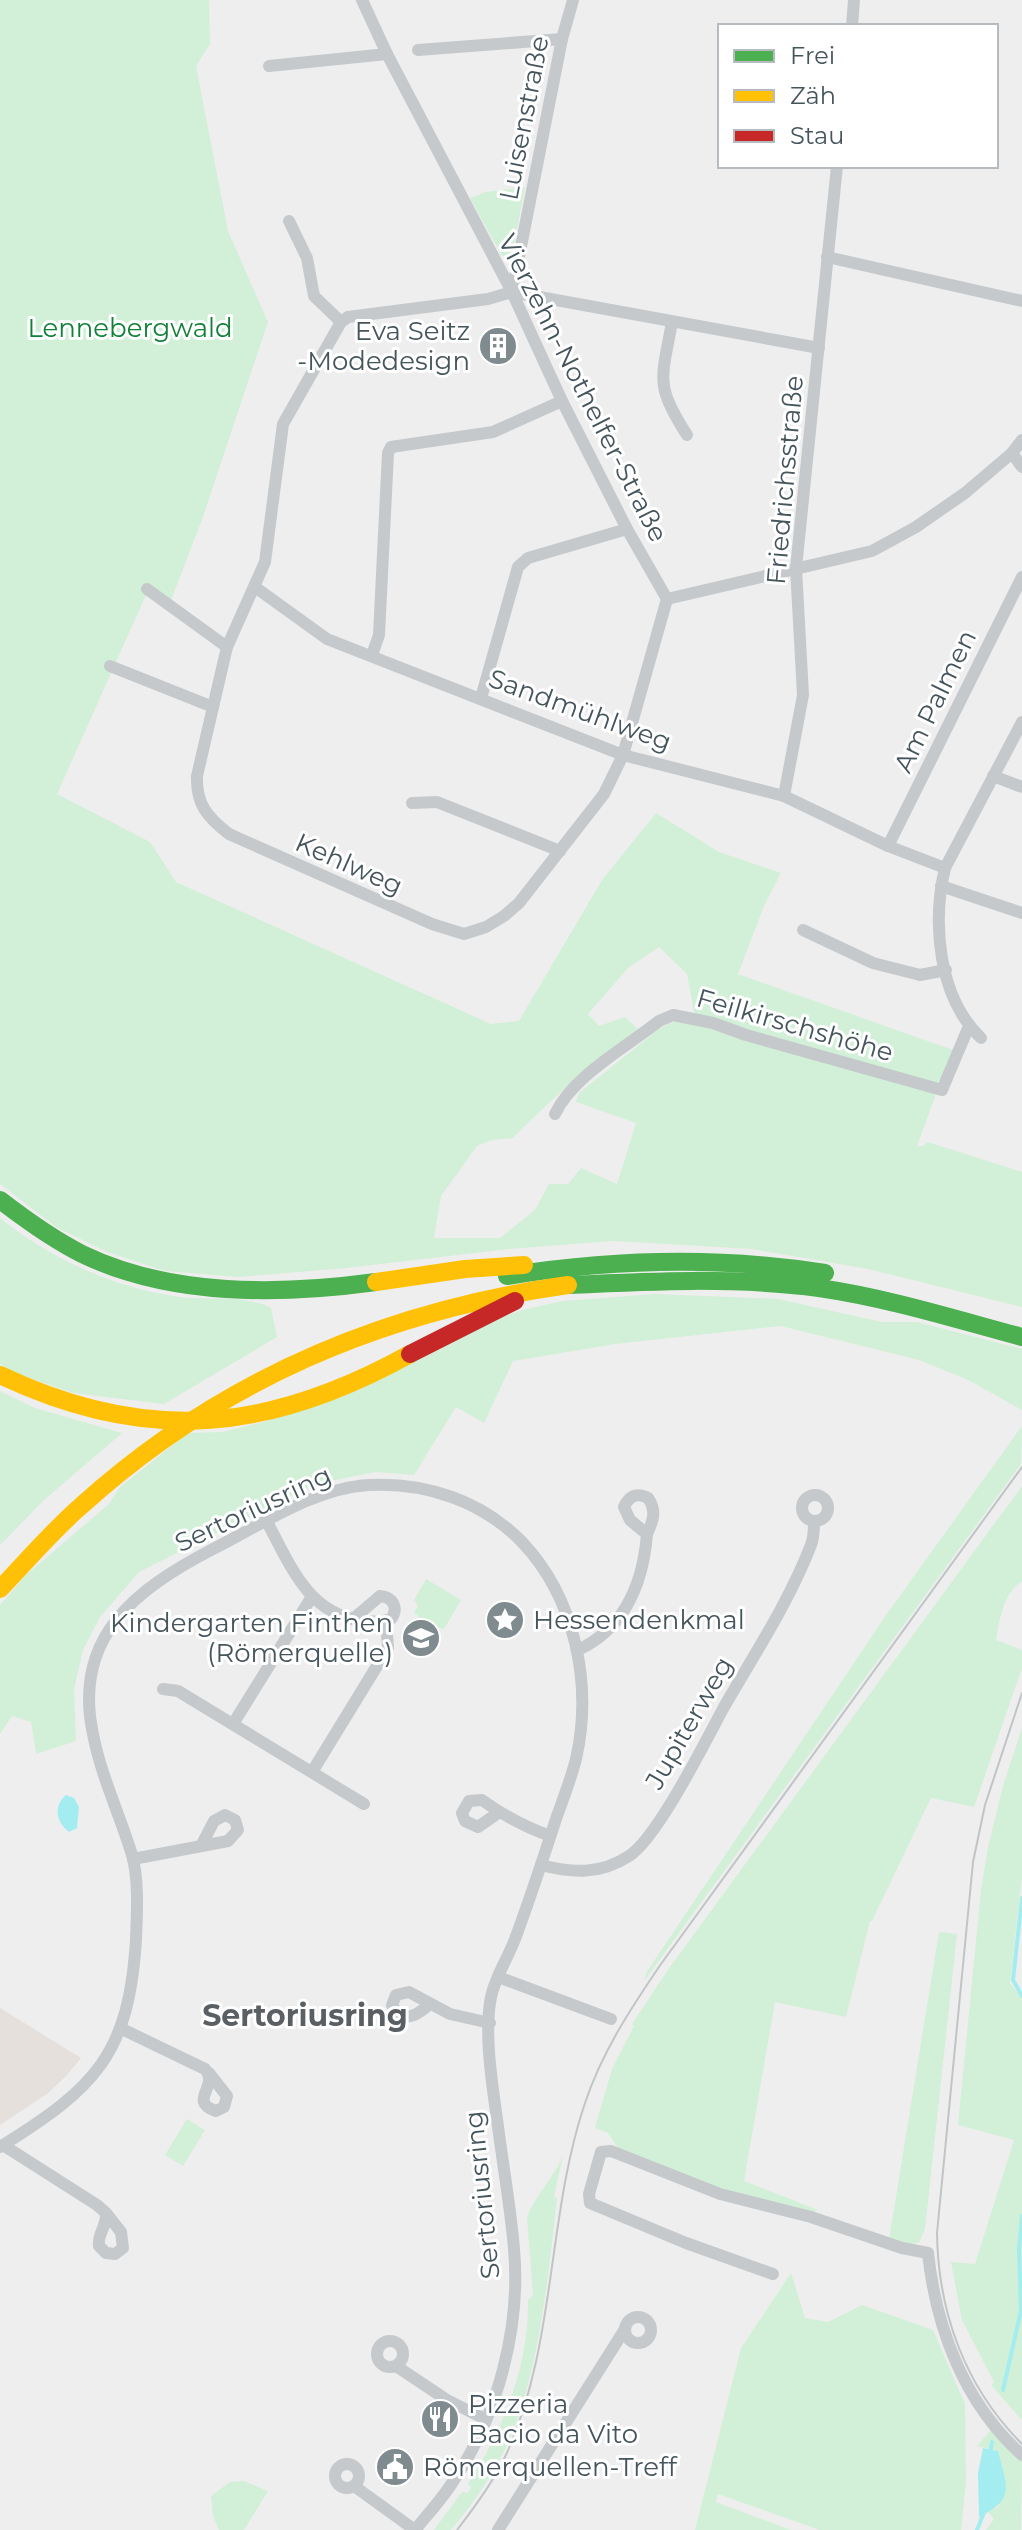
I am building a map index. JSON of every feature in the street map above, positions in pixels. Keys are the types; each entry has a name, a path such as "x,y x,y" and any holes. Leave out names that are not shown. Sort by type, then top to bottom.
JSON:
{"highway":[{"path":"0,1200 34,1227 89,1258 152,1279 185,1286 285,1290 511,1265 700,1258 789,1267 1022,1320"},
{"path":"437,1293 578,1264"},
{"path":"0,1589 78,1509 173,1432 302,1358 360,1334 479,1298 558,1285 641,1279 710,1279 794,1285 870,1299 1022,1337"},
{"path":"0,1375 46,1397 117,1416 189,1422 261,1414 335,1392 496,1309 558,1285"},
{"path":"0,1565 55,1508 146,1432 259,1362 376,1312"}],"street":[{"name":"Vierzehn-Nothelfer-Straße","path":"362,0 387,54 512,292 562,401 627,529 667,599"},
{"name":"Luisenstraße","path":"512,292 562,39 573,0"},
{"path":"852,24 854,0"},
{"path":"418,50 562,39"},
{"path":"269,66 387,54"},
{"name":"Friedrichsstraße","path":"784,796 803,695 796,568 837,168"},
{"path":"289,221 307,258 314,296 341,322 348,317 488,299 512,292 819,348"},
{"path":"827,257 1022,301"},
{"name":"Kehlweg","path":"341,322 283,424 265,562 227,647 197,785 202,808 229,834 432,924 464,934 486,927 519,903 604,794 623,755"},
{"path":"672,322 662,379 663,391 687,435"},
{"path":"372,655 379,635 388,453 391,447 493,432 562,401"},
{"path":"623,755 667,599 872,551 916,527 965,493 1012,453 1022,440"},
{"path":"1012,453 1022,467"},
{"path":"481,698 518,567 528,558 627,529"},
{"name":"Am Palmen","path":"888,846 1022,577"},
{"name":"Sandmühlweg","path":"255,587 319,634 623,755 784,796 888,846 945,868"},
{"path":"147,589 227,647"},
{"path":"110,666 213,707"},
{"path":"981,1038 960,1011 946,970 939,929 941,886 945,868 1022,722"},
{"path":"993,776 1022,787"},
{"path":"412,803 437,802 560,851"},
{"path":"941,886 1022,913"},
{"path":"803,930 873,963 920,975 946,970"},
{"name":"Feilkirschshöhe","path":"555,1114 562,1099 576,1083 659,1021 673,1015 713,1023 942,1090 969,1026"},
{"name":"Sertoriusring","path":"106,2213 2,2146 48,2117 79,2092 97,2071 120,2028 130,1998 137,1925 133,1859 89,1716 88,1692 99,1650 110,1628 141,1592 176,1568 323,1495 368,1485 441,1492 460,1500 503,1525 539,1562 560,1597 578,1650 581,1719 576,1758 514,1943 491,1998 493,2094 514,2248 515,2278 508,2348 499,2386 455,2480 415,2530 354,2486"},
{"name":"Jupiterweg","path":"541,1865 572,1872 595,1871 627,1857 642,1845 694,1762 785,1600 811,1546 814,1521"},
{"path":"267,1522 311,1598 353,1619 386,1621 394,1614 394,1603 380,1596 353,1619"},
{"path":"578,1650 603,1636 625,1611 638,1581 647,1534"},
{"path":"233,1724 311,1598"},
{"path":"312,1772 388,1648 386,1621"},
{"path":"163,1689 178,1691 364,1804"},
{"path":"498,1813 550,1836"},
{"path":"133,1859 201,1846"},
{"path":"498,1977 611,2019"},
{"path":"429,2005 450,2014 490,2023"},
{"path":"120,2028 183,2056 209,2073"},
{"path":"773,2274 686,2243 590,2203 589,2194 601,2152 611,2151 720,2194 811,2217 902,2248 928,2253 940,2324 946,2339 981,2409 1022,2455"},
{"path":"498,2530 625,2329"},
{"path":"396,2366 447,2400 485,2419"}],"shaded area":[{"path":"0,2008 81,2058 47,2094 0,2125"}],"green space":[{"name":"Lennebergwald","path":"0,0 209,0 210,44 196,66 228,231 268,322 203,517 168,608 146,595 57,794 150,842 176,882 491,1024 519,1021 602,880 656,813 719,852 781,873 764,906 738,974 953,1050 936,1084 935,1097 917,1146 928,1142 1022,1172 1022,1307 868,1269 752,1249 613,1241 239,1277 165,1271 107,1252 56,1227 0,1184","holes":["659,947 687,974 696,1023 677,1022 659,1029 579,1093 576,1102 636,1123 617,1184 581,1168 568,1184 549,1184 535,1210 500,1238 434,1238 441,1196 477,1146 492,1140 513,1138 573,1081 638,1029 625,1017 599,1026 588,1014 628,968"]},
{"path":"525,187 513,249 509,255 502,256 470,198 486,192"},
{"path":"0,1218 62,1259 131,1287 180,1297 250,1301 271,1308 277,1337 164,1404 73,1393 15,1373 0,1364"},
{"path":"655,1294 778,1299 882,1322 917,1322 1022,1349 1022,1410 968,1380 919,1360 781,1326 615,1344 513,1361 484,1423 456,1407 414,1475 376,1472 315,1484 139,1572 100,1617 83,1650 74,1689 76,1741 36,1754 31,1722 12,1716 0,1734 0,1605 26,1575 109,1504 120,1487 188,1433 222,1432 267,1421 482,1323 526,1309 563,1301"},
{"path":"0,1391 35,1408 122,1433 44,1500 0,1545"},
{"path":"1022,1426 1021,1464 644,1981 646,1973 886,1615"},
{"path":"1022,1486 1022,1581 1006,1600 996,1640 1022,1650 1022,1668 974,1807 931,1798 870,1921 846,2017 775,2002 744,2181 818,2210 809,2213 743,2198 620,2151 608,2133 595,2128 612,2069 634,2026 632,2024 667,1971"},
{"path":"426,1579 461,1600 444,1629 428,1625 414,1612 418,1606 414,1600"},
{"path":"1022,1728 1022,1877 1010,1983 1022,1998 1022,2420 991,2385 994,2382 962,2320 951,2262 975,2264 1014,2140 958,2125 981,1890 1003,1786"},
{"path":"939,1932 957,1934 925,2229 919,2242 910,2245 889,2240"},
{"path":"187,2119 205,2130 183,2166 165,2155"},
{"path":"563,2155 554,2197 557,2198 540,2326 526,2392 516,2422 494,2470 466,2511 451,2530 434,2530 462,2492 468,2493 471,2487 468,2484 492,2442 512,2396 524,2349 528,2300 533,2295 527,2218"},
{"path":"791,2273 805,2318 828,2322 862,2305 933,2330 965,2404 966,2482 961,2530 820,2530 718,2494 716,2502 791,2530 695,2530 741,2348"},
{"path":"991,2430 1022,2461 1021,2530 986,2530 994,2519 988,2512 999,2506 998,2451 977,2446"},
{"path":"244,2481 268,2491 244,2530 219,2530 213,2516 211,2496 230,2482"}],"water":[{"path":"66,1795 74,1798 79,1807 77,1828 69,1832 61,1824 58,1814 59,1804"},
{"path":"983,2448 998,2451 1006,2491 999,2504 979,2517 978,2473"}],"waterway":[{"path":"1022,1898 1013,1980 1022,1996"},
{"path":"1003,2390 1021,2311 1019,2249 1022,2216"},
{"path":"990,2453 992,2442"},
{"path":"977,2530 985,2510"}],"tram line":[{"path":"457,2530 499,2468 521,2417 543,2328 572,2147 592,2084 609,2048 661,1964 1022,1467"},
{"path":"1022,1693 985,1805 973,1862 937,2233 943,2291 958,2347 985,2398 1022,2444"}],"traffic: fast":[{"path":"0,1200 82,1254 152,1278 226,1289 264,1290 376,1282"},
{"path":"507,1276 587,1266 666,1262 745,1264 825,1273"},
{"path":"568,1285 725,1281 819,1288 896,1303 1022,1337"}],"traffic: slow":[{"path":"376,1282 465,1269 524,1265"},
{"path":"0,1589 70,1516 134,1461 247,1388 307,1358 369,1333 433,1313 568,1285"},
{"path":"0,1375 54,1397 106,1412 157,1420 207,1420 257,1413 307,1400 358,1380 410,1354"}],"traffic: jam":[{"path":"410,1354 515,1301"}],"place":[{"name":"Eva Seitz -Modedesign","path":"498,346"},
{"name":"Hessendenkmal","path":"505,1620"},
{"name":"Kindergarten Finthen (Römerquelle)","path":"421,1638"},
{"name":"Pizzeria Bacio da Vito","path":"440,2419"},
{"name":"Römerquellen-Treff","path":"395,2467"}],"district":[{"name":"Sertoriusring","path":"305,2015"}]}
